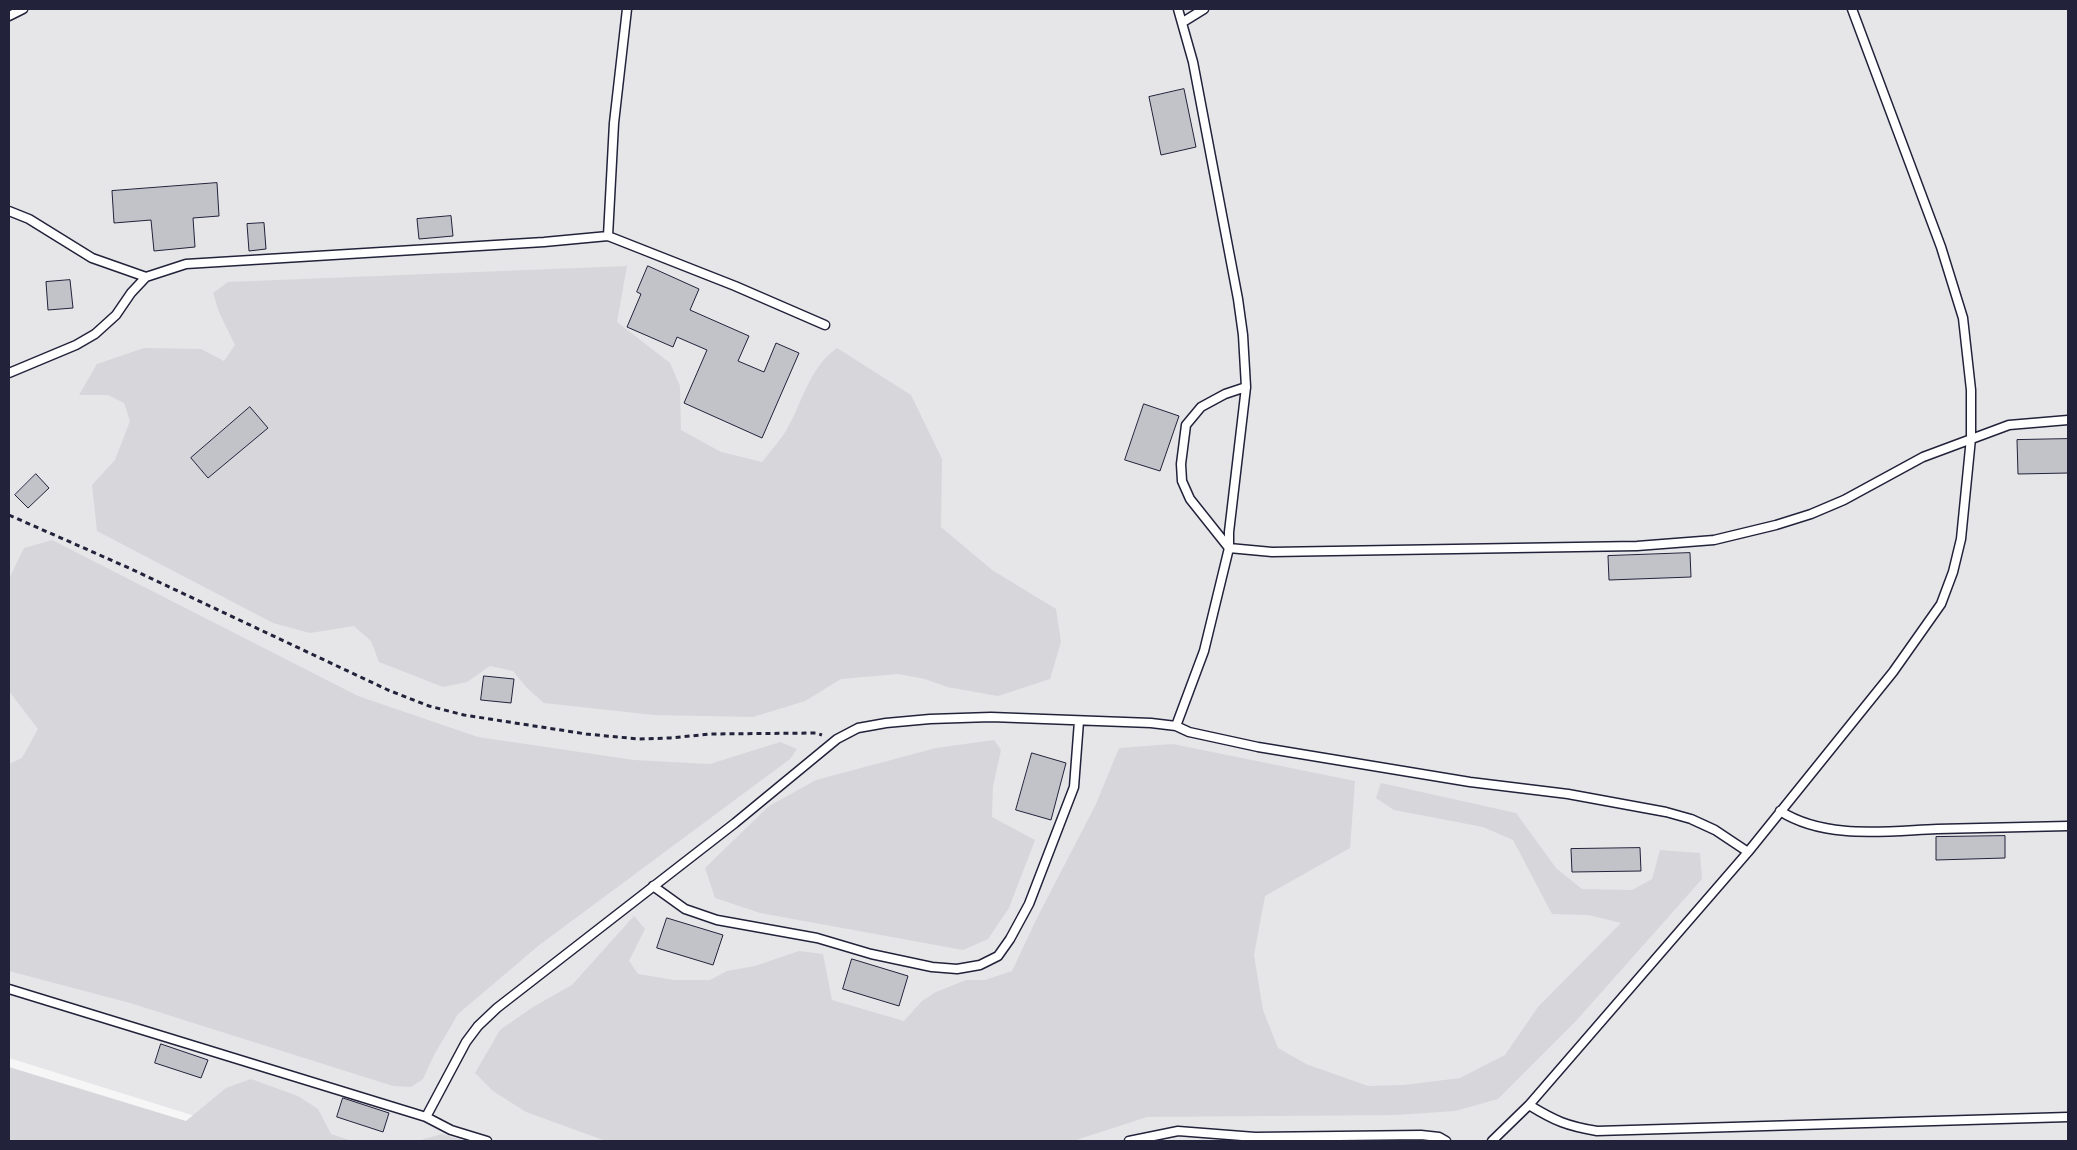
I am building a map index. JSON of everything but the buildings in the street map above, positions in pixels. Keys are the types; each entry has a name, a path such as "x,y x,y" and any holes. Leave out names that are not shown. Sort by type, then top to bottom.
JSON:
{"lane":[{"path":"9,16 23,9"},
{"path":"608,236 614,123 627,9"},
{"path":"1176,726 1204,651 1230,548 1229,532 1246,387 1238,299 1193,62 1178,9"},
{"path":"1182,22 1204,9"},
{"path":"1492,1141 1530,1105 1748,852 1894,672 1941,604 1954,572 1961,539 1972,438 1971,390 1963,318 1941,247 1852,9"},
{"path":"9,212 29,219 92,258 146,277"},
{"path":"9,373 76,345 95,334 116,315 131,293 146,277 186,264 544,242 608,236 825,324"},
{"path":"1246,387 1225,394 1201,407 1186,424 1180,464 1182,481 1190,499 1230,548 1272,552 1637,546 1714,540 1768,528 1811,514 1844,500 1923,457 2010,425 2068,420"},
{"path":"426,1117 466,1042 478,1026 530,981 837,739 858,728 930,719 991,717 1141,722 1176,726 1188,732 1258,747 1470,782 1611,801 1666,812 1691,819 1715,830 1748,852"},
{"path":"652,886 685,909 717,920 817,938 871,954 932,967 957,969 980,965 998,956 1010,939 1029,904 1074,787 1079,721"},
{"path":"1780,811 1794,820 1813,826 1855,831 2068,826"},
{"path":"9,989 426,1117 452,1130 487,1141"},
{"path":"1530,1105 1552,1119 1571,1127 1597,1131 2068,1117"},
{"path":"1129,1141 1178,1131 1255,1137 1422,1135 1439,1137 1446,1141"}],"path":[{"path":"9,515 129,568 388,690 438,708 464,715 510,723 586,734 639,739 776,732 816,733 837,739"}],"shaded area":[{"path":"9,9 2068,9 2068,1141 275,1141 9,1058"},
{"path":"627,266 617,322 670,363 680,386 681,430 721,452 762,462 784,434 819,366 837,348 911,395 942,459 941,527 992,570 1056,609 1061,642 1050,679 998,696 947,687 925,679 898,674 841,679 805,701 753,717 654,715 544,703 527,688 513,671 490,666 467,682 443,687 379,662 371,641 354,626 310,633 273,623 97,531 92,485 115,460 130,421 124,403 108,395 79,395 97,364 144,348 201,349 224,361 235,345 219,312 213,293 228,282"},
{"path":"52,540 358,696 478,737 634,760 710,764 780,742 797,749 790,759 538,946 458,1014 434,1055 423,1079 411,1087 393,1086 130,1003 9,971 9,764 22,758 38,729 9,691 9,579 24,548"},
{"path":"994,740 1001,750 993,786 992,817 1035,840 1009,908 988,939 963,950 760,913 715,898 705,868 769,806 816,780 936,748"},
{"path":"1173,744 1355,781 1350,848 1265,896 1254,955 1263,1010 1278,1048 1306,1064 1368,1086 1404,1085 1460,1078 1505,1055 1538,1007 1621,923 1588,915 1552,914 1513,840 1483,827 1394,810 1376,798 1381,783 1516,813 1556,868 1582,889 1632,890 1652,879 1660,850 1700,853 1702,879 1575,1022 1498,1099 1455,1111 1397,1115 1147,1117 1073,1141 606,1141 526,1112 493,1091 475,1073 500,1030 533,1007 572,985 634,916 645,929 629,961 638,974 674,980 710,980 727,971 755,966 799,951 823,954 832,1000 904,1021 922,1001 936,992 966,980 985,980 1012,971 1096,804 1119,748"},
{"path":"9,1067 186,1121 226,1088 251,1079 298,1096 318,1109 331,1134 352,1141 9,1141"},
{"path":"442,1134 466,1141 417,1141"}]}
